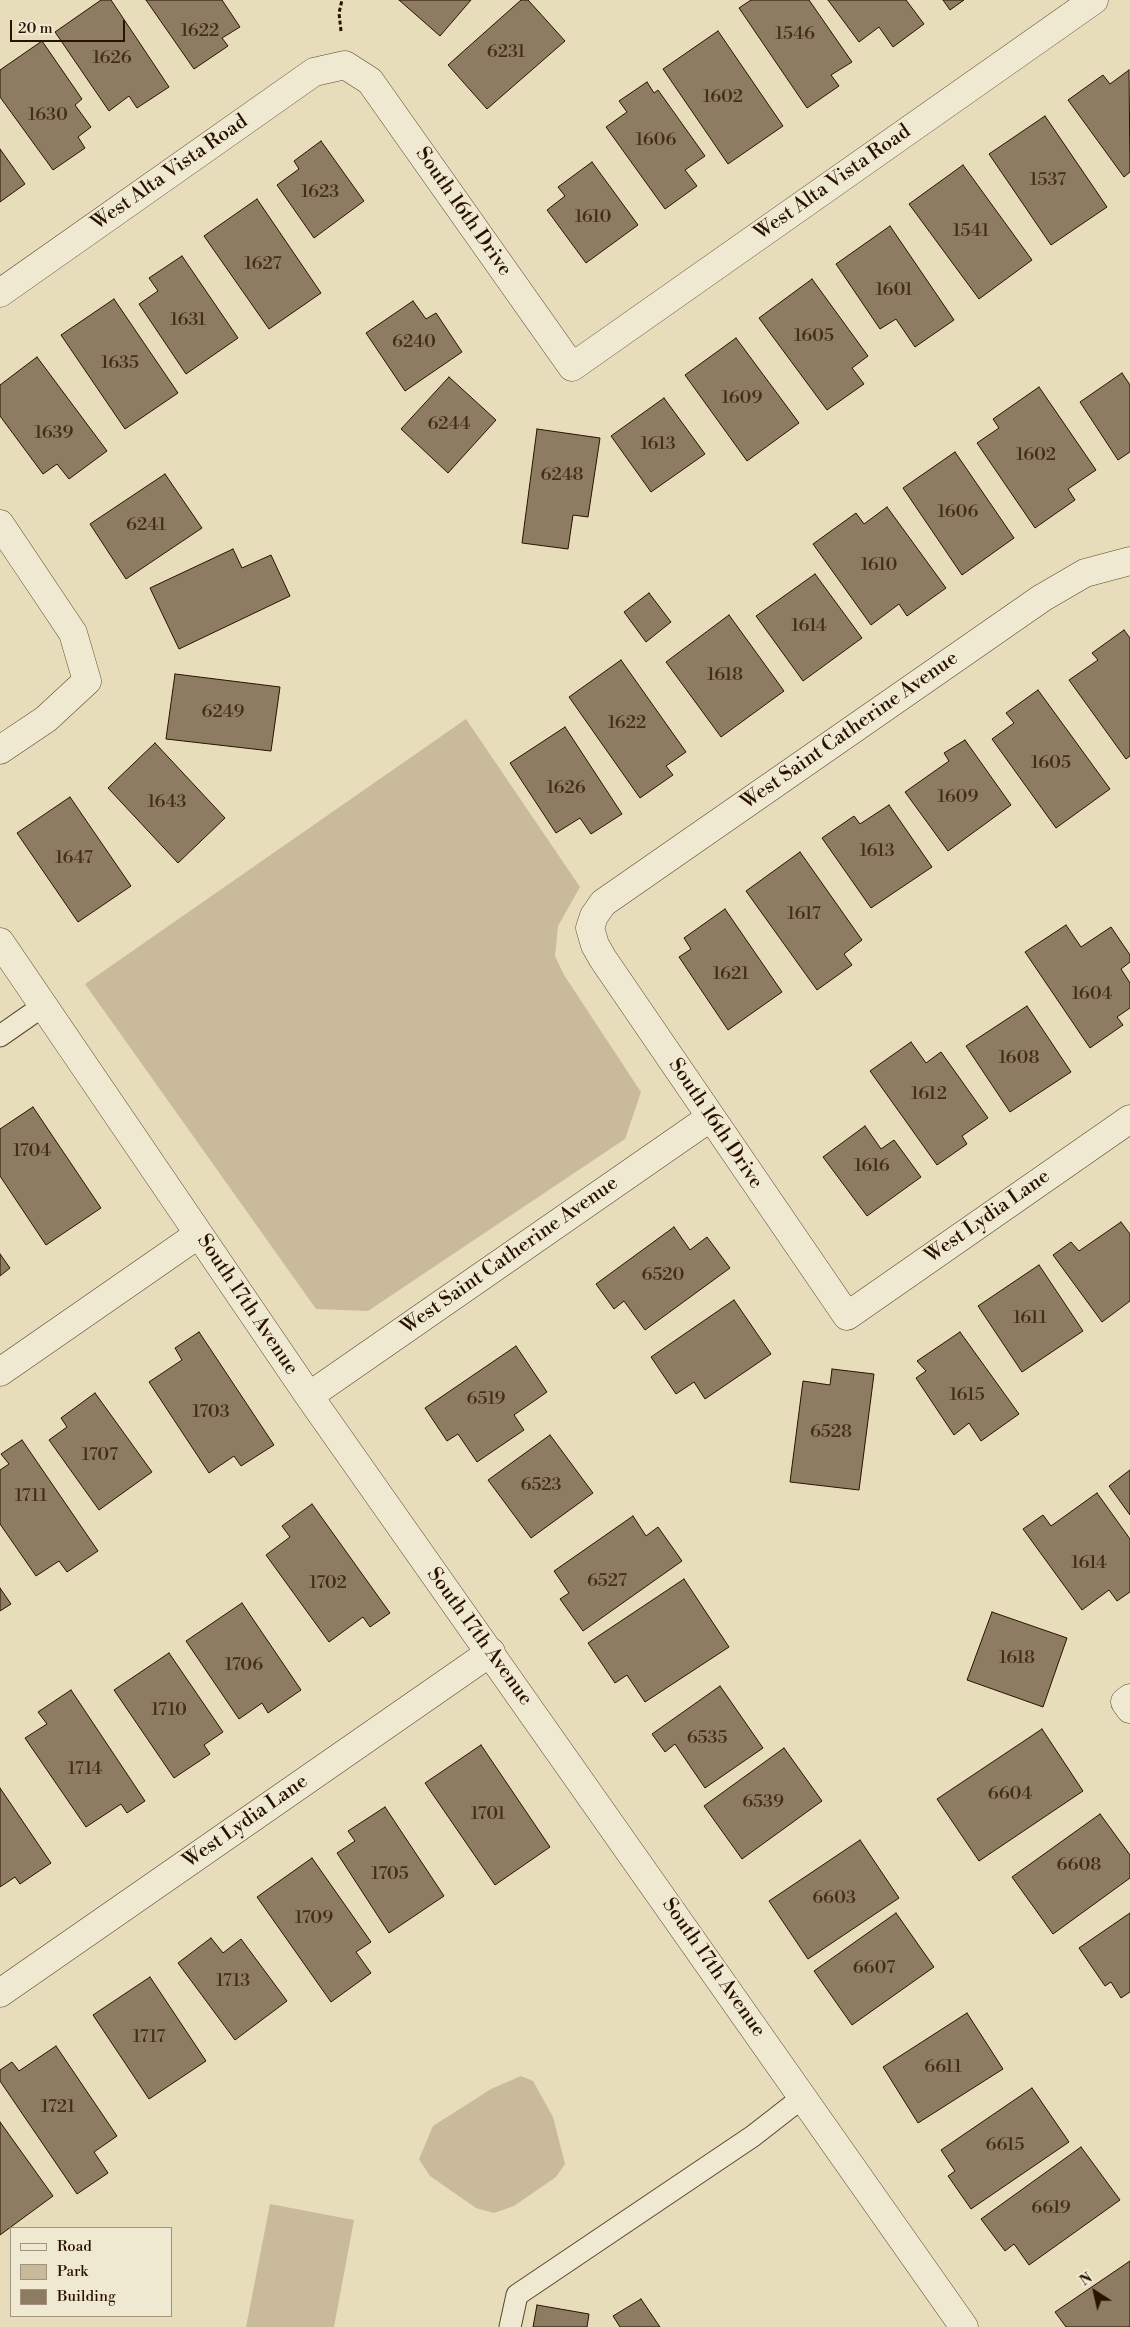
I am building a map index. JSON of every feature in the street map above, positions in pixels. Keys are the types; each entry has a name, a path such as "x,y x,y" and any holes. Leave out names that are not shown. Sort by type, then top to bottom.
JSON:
{"street":[{"name":"West Alta Vista Road","path":"572,367 1094,0"},
{"name":"West Alta Vista Road","path":"0,292 314,72 345,65"},
{"name":"South 16th Drive","path":"345,65 370,81 572,367"},
{"path":"0,524 73,633 87,681 46,718 0,750"},
{"name":"West Saint Catherine Avenue","path":"590,928 594,916 603,903 1042,598 1085,573 1130,560"},
{"name":"South 16th Drive","path":"590,928 602,959 847,1316"},
{"name":"South 17th Avenue","path":"0,942 309,1396 434,1575 491,1652 964,2327"},
{"name":"West Saint Catherine Avenue","path":"309,1396 711,1117"},
{"name":"West Lydia Lane","path":"847,1316 1130,1118"},
{"path":"0,1372 199,1234"},
{"name":"West Lydia Lane","path":"0,1993 491,1652"}],"lane":[{"path":"0,1036 43,1006"},
{"path":"510,2327 517,2295 753,2136 803,2097"}],"green space":[{"path":"466,719 580,887 558,926 555,956 564,975 641,1092 625,1139 368,1311 316,1309 85,984"},
{"path":"521,2076 533,2081 553,2117 565,2164 556,2177 514,2206 494,2213 476,2208 430,2176 419,2159 433,2126 491,2089"},
{"path":"270,2204 354,2220 334,2327 246,2327"}],"building":[{"path":"101,0 111,0 169,87 137,108 129,96 109,111 55,32"},
{"path":"146,0 222,0 240,27 222,38 228,46 194,69"},
{"path":"399,0 471,0 440,36"},
{"path":"521,0 528,0 565,41 487,109 448,65"},
{"path":"751,0 809,0 852,62 831,75 839,86 807,108 739,8"},
{"path":"828,0 906,0 924,24 893,47 879,27 859,42"},
{"path":"943,0 964,0 950,10"},
{"path":"718,31 783,126 728,164 663,69"},
{"path":"42,41 82,99 75,105 91,127 78,137 85,148 53,170 0,97 0,70"},
{"path":"1129,70 1130,172 1124,177 1068,100 1103,75 1110,84"},
{"path":"647,82 654,93 658,90 705,156 685,170 697,186 665,209 606,127 627,112 619,101"},
{"path":"1045,116 1107,207 1051,245 989,154"},
{"path":"321,141 364,201 314,238 277,185 299,169 294,161"},
{"path":"0,149 25,184 0,202"},
{"path":"592,162 638,225 586,263 547,210 565,196 558,187"},
{"path":"963,165 1032,260 979,299 909,204"},
{"path":"257,199 321,293 269,329 204,236"},
{"path":"890,226 954,320 915,347 896,319 880,329 836,264"},
{"path":"182,256 238,338 186,374 139,304 158,291 149,278"},
{"path":"812,279 868,356 852,368 864,384 827,410 759,318"},
{"path":"114,299 178,393 125,429 61,335"},
{"path":"413,301 426,319 436,313 462,352 405,391 366,333"},
{"path":"736,338 799,423 747,461 685,375"},
{"path":"37,357 107,451 69,479 57,464 43,474 0,416 0,385"},
{"path":"1122,373 1130,385 1130,452 1118,460 1080,402"},
{"path":"449,377 496,420 448,473 401,429"},
{"path":"1039,387 1096,470 1068,489 1075,500 1035,528 977,443 999,428 993,419"},
{"path":"664,398 705,454 651,492 611,436"},
{"path":"537,429 600,438 588,517 573,515 568,549 522,543"},
{"path":"955,452 1014,538 962,575 903,488"},
{"path":"165,474 202,528 126,579 90,524"},
{"path":"887,507 946,588 907,616 899,604 871,625 813,544 856,513 864,524"},
{"path":"233,549 242,568 271,555 290,596 179,649 150,588"},
{"path":"815,574 862,638 803,681 756,616"},
{"path":"649,593 671,622 646,642 624,612"},
{"path":"729,615 784,691 721,737 666,662"},
{"path":"1124,630 1130,638 1130,756 1126,759 1069,680 1098,660 1092,653"},
{"path":"621,660 686,752 666,766 673,775 640,798 569,697"},
{"path":"175,674 280,687 271,751 166,739"},
{"path":"1038,690 1110,789 1056,828 992,739 1014,723 1006,713"},
{"path":"565,727 622,814 591,834 580,818 556,833 510,763"},
{"path":"965,740 1011,805 948,851 905,792 949,761 944,753"},
{"path":"155,743 225,818 178,863 108,788"},
{"path":"70,797 131,886 78,922 17,833"},
{"path":"889,805 932,867 871,908 822,838 854,816 860,824"},
{"path":"800,852 862,940 844,954 852,965 817,990 746,891"},
{"path":"725,909 782,992 728,1030 679,957 691,949 684,938"},
{"path":"1066,925 1081,947 1111,927 1130,955 1130,962 1121,969 1130,983 1130,1008 1117,1017 1123,1025 1090,1048 1025,952"},
{"path":"1027,1006 1071,1072 1010,1112 966,1046"},
{"path":"911,1042 926,1063 941,1052 988,1118 962,1136 967,1144 937,1165 870,1071"},
{"path":"33,1107 101,1208 46,1245 0,1176 0,1129"},
{"path":"865,1126 881,1149 894,1140 921,1177 867,1216 823,1157"},
{"path":"1121,1222 1130,1234 1130,1301 1102,1322 1053,1255 1071,1242 1079,1251"},
{"path":"674,1227 690,1250 707,1237 730,1268 645,1330 624,1301 614,1309 596,1284"},
{"path":"0,1254 10,1268 0,1276"},
{"path":"1039,1265 1083,1331 1022,1372 978,1306"},
{"path":"734,1300 771,1354 705,1399 694,1382 676,1394 651,1357"},
{"path":"199,1332 274,1445 241,1466 234,1456 209,1473 149,1382 182,1360 175,1348"},
{"path":"960,1332 1019,1414 981,1441 969,1423 954,1435 916,1378 926,1371 917,1361"},
{"path":"516,1346 547,1392 514,1415 524,1430 477,1462 458,1434 447,1441 425,1408"},
{"path":"832,1369 874,1374 859,1490 790,1482 803,1381 830,1385"},
{"path":"95,1393 152,1472 99,1510 49,1440 67,1427 61,1418"},
{"path":"550,1435 593,1493 531,1538 488,1480"},
{"path":"22,1440 98,1551 67,1572 59,1561 36,1576 0,1524 0,1470 9,1464 1,1454"},
{"path":"1130,1470 1130,1515 1109,1486"},
{"path":"1097,1493 1130,1539 1130,1592 1117,1601 1109,1590 1082,1610 1023,1529 1043,1515 1051,1526"},
{"path":"312,1504 390,1613 370,1627 363,1617 329,1642 266,1555 290,1537 282,1526"},
{"path":"633,1516 646,1536 658,1527 682,1561 583,1631 560,1599 569,1593 554,1571"},
{"path":"684,1579 729,1647 645,1702 627,1675 615,1683 588,1643"},
{"path":"0,1588 11,1604 0,1611"},
{"path":"242,1603 301,1690 268,1713 262,1703 239,1719 186,1641"},
{"path":"992,1612 1067,1638 1043,1707 967,1680"},
{"path":"169,1653 223,1732 204,1745 210,1754 174,1778 114,1690"},
{"path":"720,1686 763,1748 705,1788 675,1744 665,1752 652,1734"},
{"path":"71,1690 145,1801 127,1813 121,1804 86,1827 25,1738 47,1724 38,1712"},
{"path":"1042,1729 1083,1791 979,1861 937,1799"},
{"path":"481,1745 550,1847 495,1885 425,1783"},
{"path":"784,1748 822,1801 742,1859 704,1806"},
{"path":"0,1788 51,1863 20,1884 15,1877 0,1887"},
{"path":"385,1807 444,1896 389,1933 337,1853 355,1841 348,1831"},
{"path":"1100,1814 1130,1855 1130,1878 1053,1934 1012,1877"},
{"path":"860,1840 899,1898 808,1959 769,1901"},
{"path":"312,1858 371,1942 356,1952 371,1973 331,2002 257,1897"},
{"path":"896,1913 934,1967 852,2025 814,1971"},
{"path":"1130,1913 1130,1992 1121,1998 1111,1982 1105,1986 1079,1948"},
{"path":"211,1938 223,1953 241,1939 287,2001 235,2040 178,1963"},
{"path":"150,1977 206,2061 149,2099 93,2015"},
{"path":"967,2013 1003,2069 918,2123 883,2067"},
{"path":"56,2046 117,2136 94,2152 108,2173 77,2194 0,2081 0,2070 12,2062 19,2071"},
{"path":"1032,2088 1069,2142 971,2209 948,2176 955,2171 941,2150"},
{"path":"0,2122 53,2196 0,2235"},
{"path":"1081,2147 1120,2200 1029,2265 1014,2244 1005,2251 981,2219"},
{"path":"1130,2261 1130,2327 1066,2327 1055,2312"},
{"path":"641,2299 660,2327 620,2327 613,2316"},
{"path":"537,2305 589,2314 587,2327 533,2327"}]}
